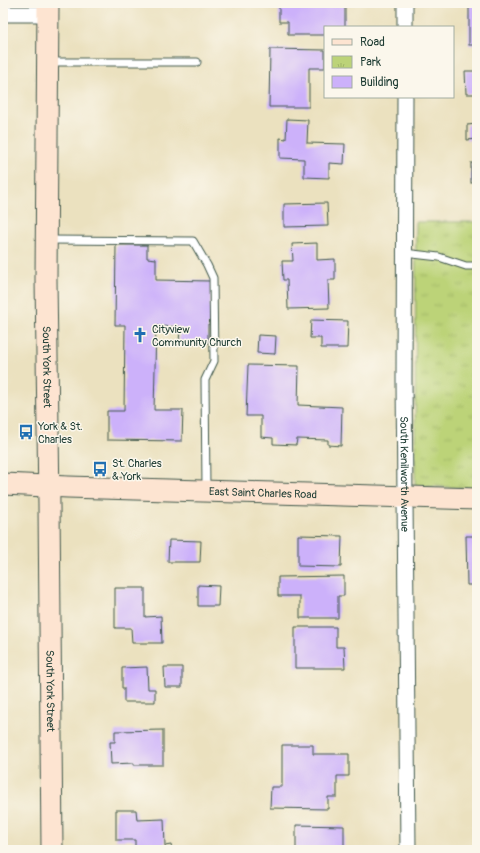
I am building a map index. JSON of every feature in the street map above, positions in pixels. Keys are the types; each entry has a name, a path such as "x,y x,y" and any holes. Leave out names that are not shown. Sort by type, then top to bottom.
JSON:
{"main road":[{"name":"South York Street","path":"48,9 47,240 52,850"},
{"name":"East Saint Charles Road","path":"3,484 49,487 477,499"}],"street":[{"path":"405,3 405,26"},
{"path":"3,14 48,9"},
{"name":"South Kenilworth Avenue","path":"405,98 404,253 408,850"}],"lane":[{"path":"48,62 197,62"},
{"path":"47,240 193,241 213,278 214,361 205,380 206,491"},
{"path":"404,253 439,257 466,266 477,266"}],"green space":[{"path":"416,222 477,222 477,488 415,486"}],"building":[{"path":"279,3 345,3 345,26 324,26 324,35 288,35 288,22 279,22"},
{"path":"469,3 477,3 477,45 469,45"},
{"path":"270,49 324,50 324,68 309,68 309,107 269,107"},
{"path":"465,71 477,71 477,94 466,94"},
{"path":"287,119 308,120 307,143 345,144 344,164 329,163 329,178 304,177 304,159 280,158 280,138 286,139"},
{"path":"477,124 477,139 467,140 467,125"},
{"path":"471,163 477,163 477,183 471,183"},
{"path":"327,203 328,226 284,227 284,204"},
{"path":"317,243 317,260 335,259 335,280 328,280 329,308 288,309 287,280 283,280 282,261 293,261 292,244"},
{"name":"Cityview Community Church","path":"116,245 147,245 147,258 156,259 156,280 211,281 208,344 179,343 180,327 156,326 154,410 183,410 182,441 107,440 107,411 124,411 125,325 115,325"},
{"path":"311,320 348,321 347,348 321,348 321,338 310,338"},
{"path":"258,335 276,336 275,354 257,353"},
{"path":"248,365 299,366 298,405 342,407 341,446 328,445 328,440 297,439 296,445 273,444 273,438 261,437 261,416 246,416"},
{"path":"298,535 342,536 341,567 298,566"},
{"path":"466,536 477,536 477,585 467,585"},
{"path":"169,540 201,541 200,562 168,562"},
{"path":"344,576 344,596 338,596 338,618 300,618 300,596 278,596 278,577"},
{"path":"198,585 219,586 218,606 198,606"},
{"path":"115,588 145,588 145,617 161,616 162,643 132,643 131,628 115,628"},
{"path":"295,627 336,627 336,647 344,647 345,668 295,668"},
{"path":"147,667 148,689 155,689 155,702 124,702 122,668"},
{"path":"164,667 182,667 182,687 165,687"},
{"path":"475,689 477,689 477,726 475,726"},
{"path":"163,730 163,765 134,765 134,763 111,764 110,742 115,742 115,731"},
{"path":"282,745 313,745 313,754 349,754 349,776 337,776 337,797 328,797 328,809 270,808 271,787 282,787"},
{"path":"116,810 136,810 137,820 164,819 165,846 171,845 172,850 135,850 135,840 116,840"},
{"path":"296,825 344,826 344,850 296,850"}],"place":[{"name":"Cityview Community Church","path":"140,335"},
{"name":"York & St. Charles","path":"26,432"},
{"name":"St. Charles & York","path":"100,469"}]}
